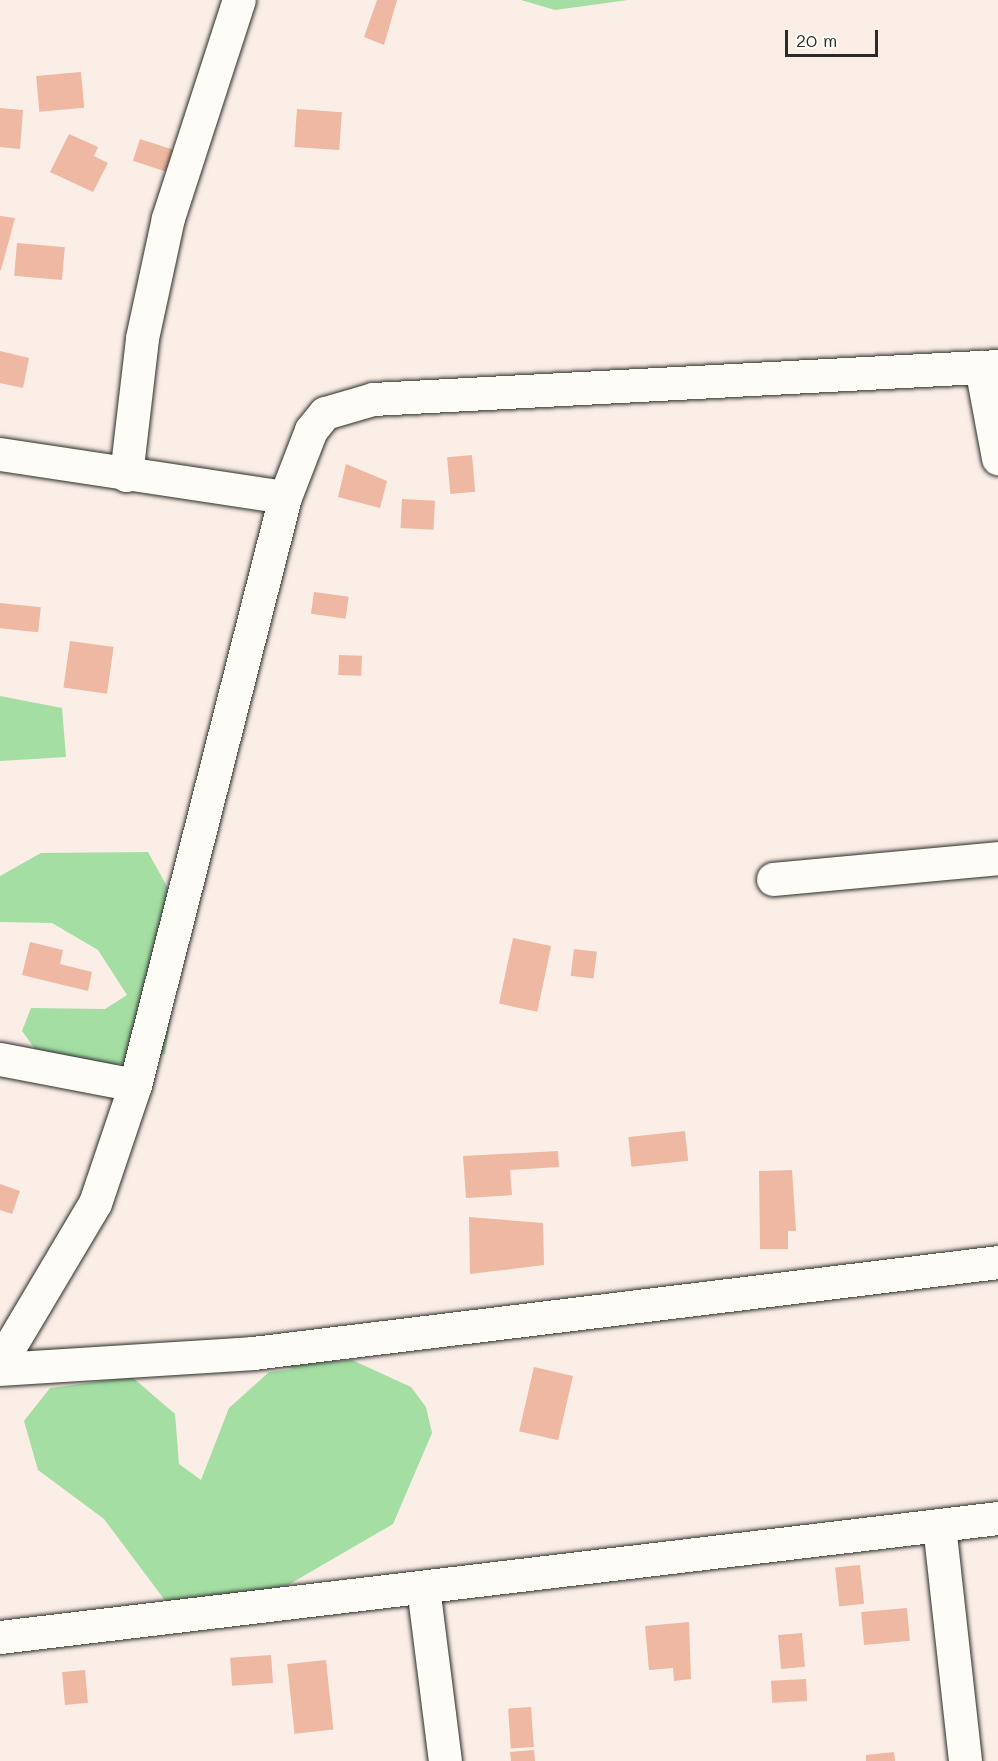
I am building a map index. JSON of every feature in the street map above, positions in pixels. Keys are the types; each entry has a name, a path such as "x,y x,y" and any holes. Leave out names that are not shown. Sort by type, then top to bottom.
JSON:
{"street":[{"path":"126,475 142,338 168,218 239,0"},
{"path":"0,1363 95,1203 135,1085 285,497 311,430 325,413 347,404 990,366 998,458"},
{"path":"0,454 126,475 285,497"},
{"path":"773,879 998,858"},
{"path":"0,1059 135,1085"},
{"path":"0,1369 253,1353 998,1262"},
{"path":"0,1637 998,1518"},
{"path":"939,1525 965,1761"},
{"path":"423,1587 445,1761"}],"green space":[{"path":"521,0 628,0 555,10"},
{"path":"0,696 62,708 66,757 0,761"},
{"path":"148,852 186,921 165,1054 115,1065 38,1053 22,1031 31,1008 105,1009 127,995 98,950 52,923 0,922 0,876 41,853"},
{"path":"352,1360 411,1387 426,1407 432,1433 393,1524 288,1585 216,1605 167,1603 104,1519 38,1470 24,1421 50,1388 132,1377 175,1414 179,1464 201,1480 229,1408 269,1372 293,1369 280,1365"}],"building":[{"path":"377,0 397,0 384,45 364,37"},
{"path":"81,72 84,108 39,112 36,76"},
{"path":"0,108 23,110 20,149 0,147"},
{"path":"297,109 342,112 339,150 294,147"},
{"path":"69,134 98,147 94,156 108,163 93,192 50,172"},
{"path":"140,139 173,150 166,172 133,161"},
{"path":"0,216 15,218 1,270 0,270"},
{"path":"17,243 65,247 62,280 14,276"},
{"path":"0,351 29,358 23,388 0,383"},
{"path":"472,455 475,492 450,494 447,457"},
{"path":"346,464 387,481 380,508 338,497"},
{"path":"402,499 435,501 433,530 400,528"},
{"path":"314,592 349,597 346,619 311,614"},
{"path":"0,603 41,607 38,632 0,628"},
{"path":"70,641 114,647 107,694 63,688"},
{"path":"339,655 362,656 361,676 338,675"},
{"path":"513,938 551,946 537,1012 499,1004"},
{"path":"30,942 63,950 60,964 92,972 88,991 22,975"},
{"path":"574,949 597,952 594,979 571,976"},
{"path":"685,1131 688,1161 631,1167 628,1137"},
{"path":"558,1151 559,1167 510,1170 512,1195 466,1198 463,1156"},
{"path":"792,1170 796,1231 788,1231 788,1249 760,1249 759,1171"},
{"path":"0,1184 20,1191 12,1214 0,1210"},
{"path":"469,1217 543,1223 544,1265 470,1274"},
{"path":"534,1367 573,1376 558,1440 519,1431"},
{"path":"860,1565 864,1604 839,1606 835,1568"},
{"path":"907,1608 910,1641 864,1645 861,1612"},
{"path":"689,1622 691,1679 674,1681 673,1668 649,1670 645,1626"},
{"path":"802,1633 805,1667 781,1669 778,1635"},
{"path":"271,1655 273,1683 232,1686 230,1658"},
{"path":"326,1660 333,1730 295,1734 287,1664"},
{"path":"85,1670 88,1703 65,1705 62,1672"},
{"path":"806,1679 807,1701 772,1703 771,1681"},
{"path":"531,1707 534,1747 511,1749 508,1709"},
{"path":"534,1750 535,1761 511,1761 510,1752"},
{"path":"894,1752 895,1761 866,1761 866,1755"}]}
